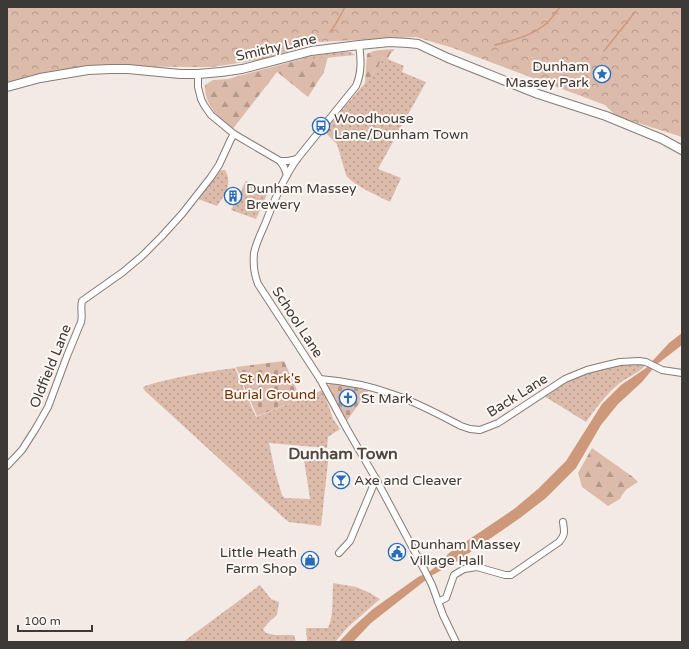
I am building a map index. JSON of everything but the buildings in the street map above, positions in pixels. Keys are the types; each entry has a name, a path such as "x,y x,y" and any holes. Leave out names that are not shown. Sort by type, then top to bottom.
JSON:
{"main road":[{"name":"Smithy Lane","path":"7,87 40,78 110,69 198,74 242,69 311,51 390,42 408,42 418,44 448,58 538,94 606,116 662,139 682,150"}],"street":[{"name":"School Lane","path":"359,45 361,71 359,80 356,86 297,159 287,175 273,204 257,244 254,268 258,284 320,379 376,479 430,581 443,615 456,642"},
{"path":"198,74 200,93 204,105 211,115 234,134 280,161 287,175"},
{"name":"Oldfield Lane","path":"7,466 22,450 48,407 64,362 82,319 82,301 123,272 162,236 182,214 211,177 219,165 234,134"},
{"path":"280,161 297,159"},
{"name":"Back Lane","path":"320,379 378,389 394,394 470,430 480,430 498,423 557,384 573,375 587,370 620,362 639,360 649,363 660,370 682,373"},
{"path":"339,554 350,541 376,479"},
{"path":"438,602 446,598 454,575 464,569 478,567 505,575 511,575 563,538 563,522"}],"green space":[{"name":"Dunham Massey Park","path":"7,7 682,7 682,137 616,116 605,105 453,48 416,37 318,42 264,59 212,67 99,66 59,70 7,83"},
{"path":"395,49 390,54 388,59 383,57 376,70 365,83 367,54 377,50"},
{"path":"351,52 355,55 294,61 311,56"},
{"path":"328,57 324,72 308,97 277,72 232,130 213,110 207,99 205,85 213,80 228,79 294,61"},
{"path":"383,57 404,66 402,72 426,82 378,169 401,178 390,202 349,179 346,175 337,144 324,131 376,70"},
{"path":"221,170 225,170 228,184 223,198 217,206 198,199 215,176"},
{"path":"246,181 269,190 256,219 231,210"},
{"name":"St Mark's Burial Ground","path":"284,361 301,399 257,416 236,367"},
{"path":"644,363 644,367 610,392 597,406 586,422 544,396 559,386 595,370"},
{"path":"235,368 256,417 323,390 333,419 340,429 328,437 327,448 269,443 275,471 282,495 285,498 310,499 303,453 309,451 329,453 321,526 289,522 285,519 143,388 145,386 178,377"},
{"path":"332,383 347,385 368,391 346,422 327,386"},
{"path":"592,448 638,482 627,489 620,499 608,506 582,487 578,473"},
{"path":"333,583 356,587 380,599 347,628 335,642 307,642 306,628 328,628 332,612"},
{"path":"260,585 271,599 279,602 277,615 263,629 266,633 275,635 294,635 296,642 183,642"}],"shaded area":[{"path":"682,333 682,345 656,365 642,382 618,404 601,425 576,468 546,498 520,518 456,562 431,576 371,623 353,642 339,642 373,609 418,577 429,572 449,553 514,509 538,489 566,461 602,404 621,385 646,368 669,343"}],"waterway":[{"path":"330,32 345,7"},
{"path":"495,45 523,37 536,31 548,22 560,7"},
{"path":"604,51 635,12"}],"place":[{"name":"Dunham Massey Park","path":"602,74"},
{"name":"Woodhouse Lane/Dunham Town","path":"321,126"},
{"name":"Dunham Massey Brewery","path":"233,196"},
{"name":"St Mark","path":"348,398"},
{"name":"Axe and Cleaver","path":"341,480"},
{"name":"Dunham Massey Village Hall","path":"397,552"},
{"name":"Little Heath Farm Shop","path":"310,560"}],"district":[{"name":"Dunham Town","path":"343,453"}]}
